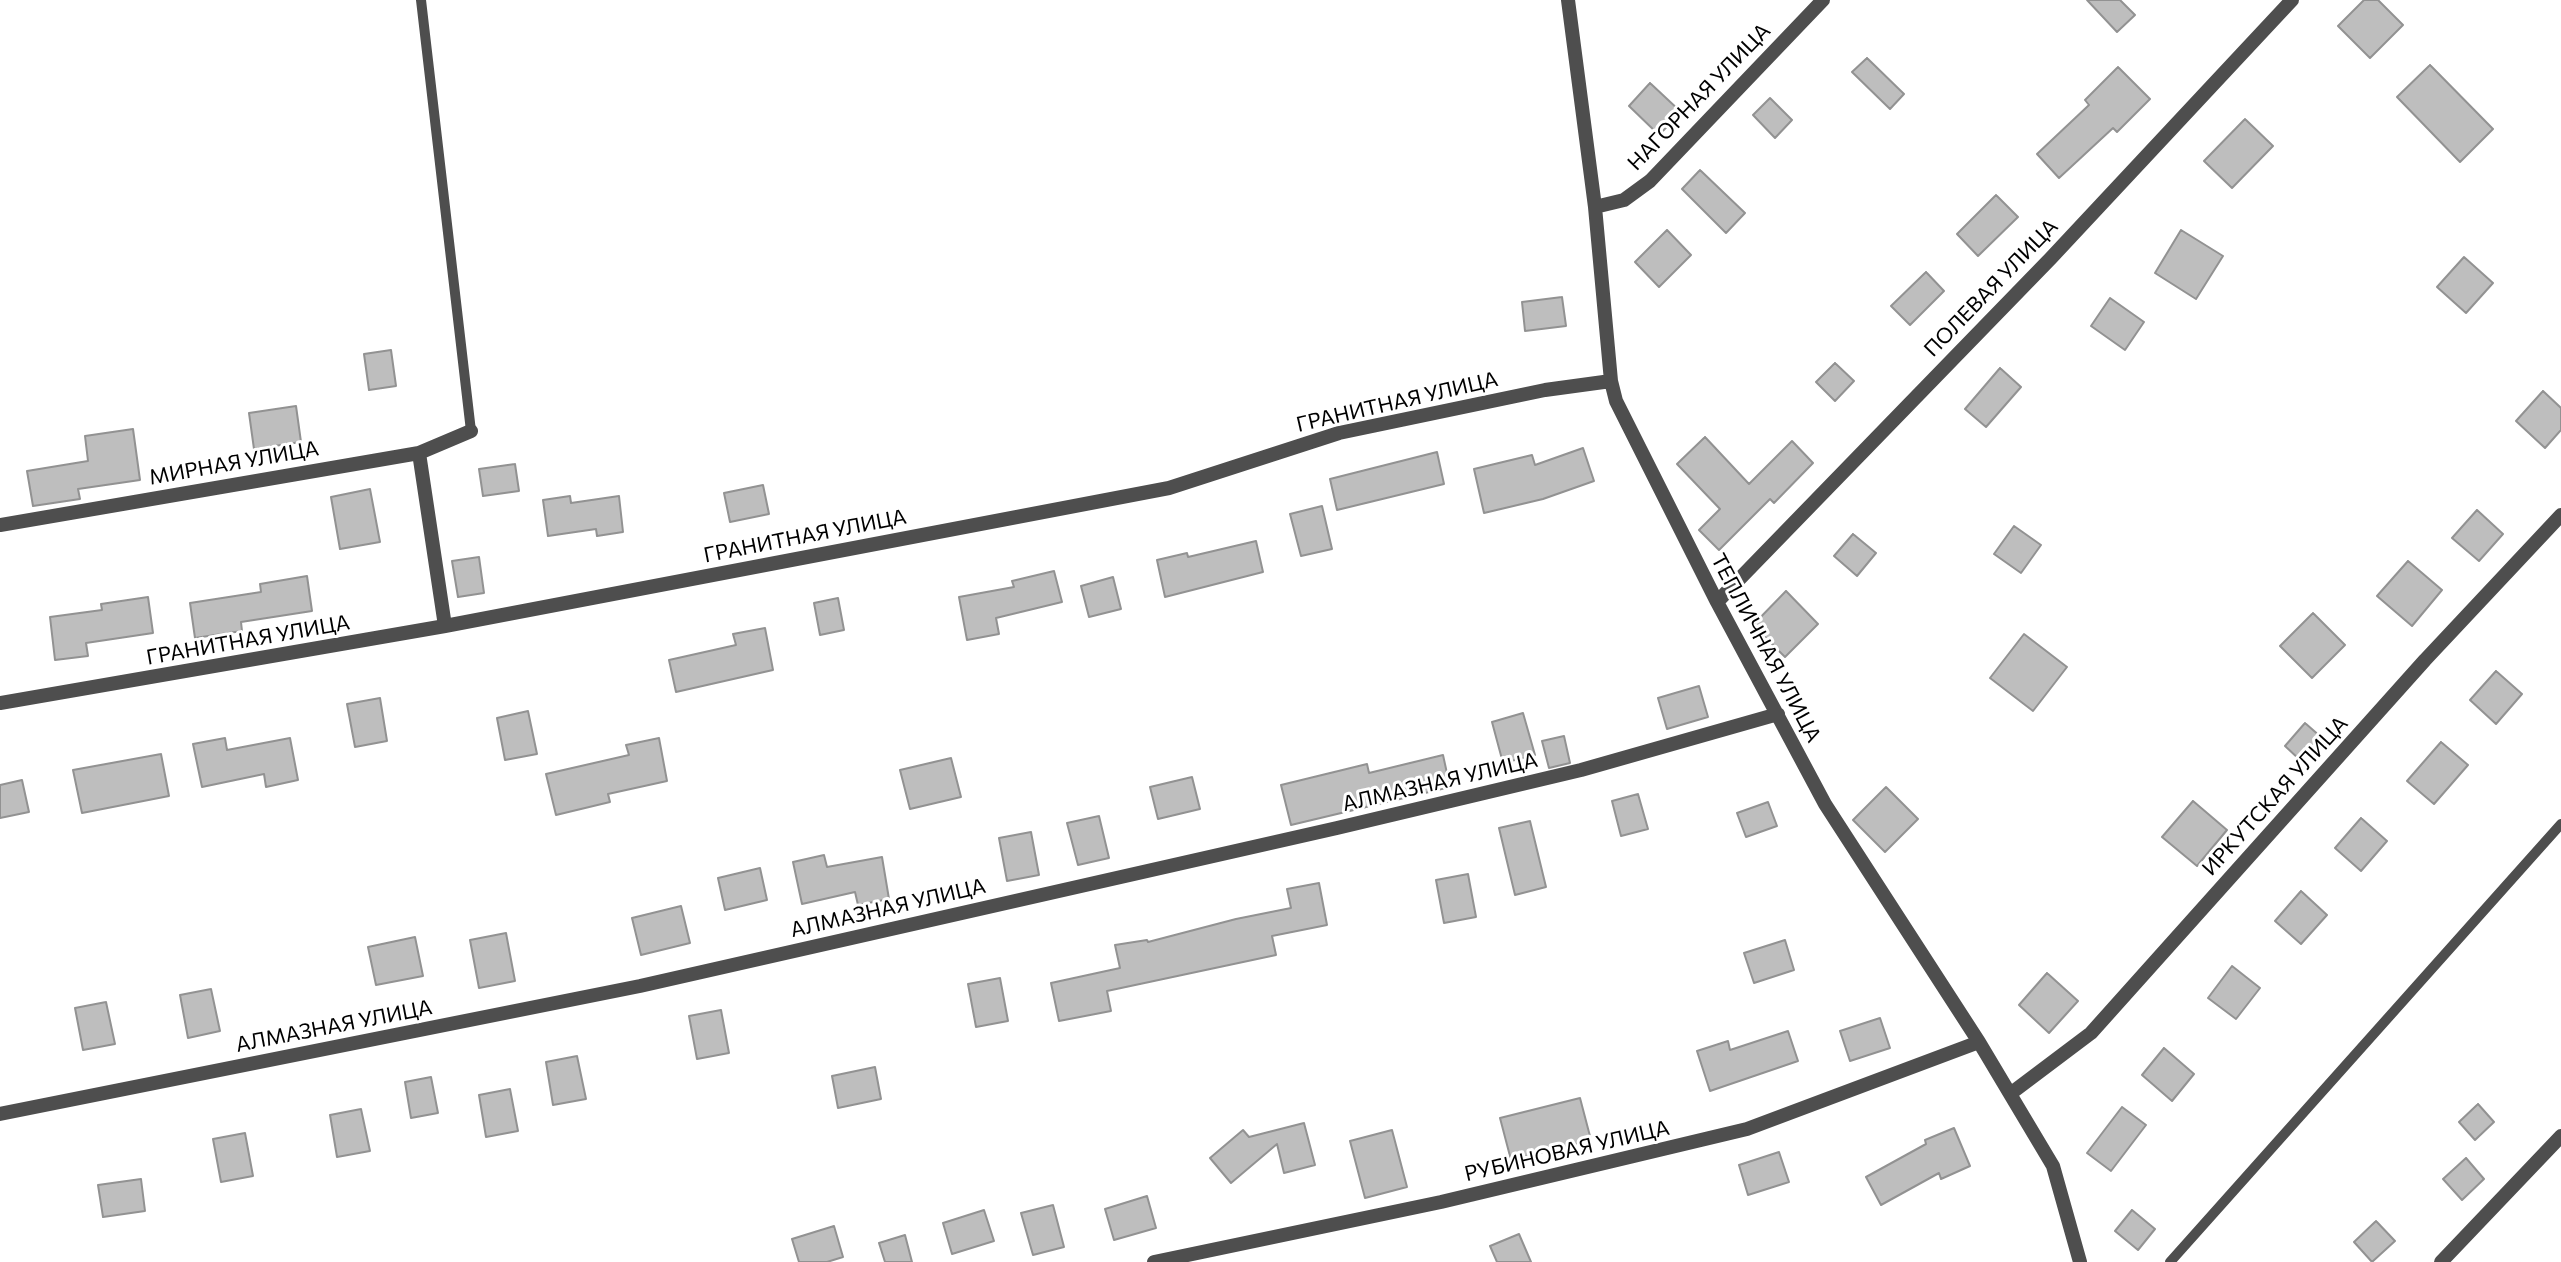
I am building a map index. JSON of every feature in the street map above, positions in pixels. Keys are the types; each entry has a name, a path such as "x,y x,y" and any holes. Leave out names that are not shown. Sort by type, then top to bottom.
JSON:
{"street":[{"name":"ТЕПЛИЧНАЯ УЛИЦА","path":"1569,0 1595,207 1611,381 1616,401 1717,602 1825,804 1979,1042 2053,1166 2080,1262"},
{"name":"НАГОРНАЯ УЛИЦА","path":"1595,207 1624,200 1650,181 1822,0"},
{"name":"ПОЛЕВАЯ УЛИЦА","path":"1717,602 2051,258 2292,0"},
{"name":"ГРАНИТНАЯ УЛИЦА","path":"0,703 445,626 1169,488 1339,433 1545,390 1611,381"},
{"name":"МИРНАЯ УЛИЦА","path":"0,525 419,453 471,431"},
{"path":"419,453 445,626"},
{"name":"ИРКУТСКАЯ УЛИЦА","path":"2010,1094 2091,1033 2425,660 2561,515"},
{"name":"АЛМАЗНАЯ УЛИЦА","path":"0,1114 640,986 1581,770 1778,714"},
{"name":"РУБИНОВАЯ УЛИЦА","path":"1154,1262 1441,1202 1747,1129 1979,1042"},
{"path":"2441,1262 2561,1136"}],"lane":[{"path":"421,0 471,431"},
{"path":"2170,1262 2561,824"}],"building":[{"path":"2087,0 2120,0 2135,15 2117,32"},
{"path":"2364,0 2378,0 2403,25 2370,58 2338,26"},
{"path":"1867,58 1904,94 1890,109 1852,72"},
{"path":"2430,65 2493,129 2460,162 2397,97"},
{"path":"2118,67 2150,99 2117,132 2113,128 2059,178 2037,154 2089,105 2085,100"},
{"path":"1650,83 1681,112 1659,135 1629,106"},
{"path":"1770,98 1792,120 1775,138 1753,115"},
{"path":"2245,119 2273,146 2232,188 2204,161"},
{"path":"1700,170 1745,213 1726,233 1682,189"},
{"path":"1996,195 2018,217 1978,256 1957,234"},
{"path":"1667,230 1691,255 1659,287 1635,262"},
{"path":"2181,230 2223,256 2196,299 2155,273"},
{"path":"2464,257 2493,283 2466,313 2437,287"},
{"path":"1926,272 1944,291 1910,325 1891,306"},
{"path":"1562,297 1566,326 1525,331 1522,302"},
{"path":"2110,298 2144,322 2125,350 2091,326"},
{"path":"391,350 396,386 369,390 364,354"},
{"path":"1835,363 1854,381 1835,401 1816,382"},
{"path":"2000,368 2021,387 1986,427 1965,409"},
{"path":"2543,391 2561,408 2561,430 2545,448 2516,421"},
{"path":"296,406 301,442 254,449 249,413"},
{"path":"133,429 140,480 78,489 80,499 33,506 27,471 88,461 85,436"},
{"path":"1705,437 1749,484 1792,441 1813,463 1774,503 1770,499 1719,550 1699,530 1720,509 1677,464"},
{"path":"1583,448 1594,481 1543,499 1484,513 1474,469 1532,455 1535,465"},
{"path":"1437,452 1444,484 1337,510 1330,479"},
{"path":"515,464 519,491 483,496 479,469"},
{"path":"763,485 769,514 730,522 724,493"},
{"path":"370,489 380,542 340,549 331,497"},
{"path":"570,496 571,503 619,496 623,532 597,536 596,529 548,536 543,500"},
{"path":"1322,506 1332,549 1301,556 1290,514"},
{"path":"2477,510 2503,534 2479,561 2452,538"},
{"path":"2014,526 2041,545 2021,573 1994,554"},
{"path":"1853,534 1876,553 1857,576 1834,556"},
{"path":"1256,541 1263,572 1165,597 1157,560 1187,553 1188,557"},
{"path":"479,557 484,593 458,597 452,561"},
{"path":"2408,561 2442,590 2412,626 2377,596"},
{"path":"1054,571 1062,602 996,618 999,634 967,640 959,597 1014,587 1012,581"},
{"path":"307,576 312,611 241,622 242,631 195,638 190,603 261,592 260,584"},
{"path":"1113,577 1121,609 1089,617 1081,586"},
{"path":"1786,591 1818,624 1785,657 1753,625"},
{"path":"148,597 153,633 86,643 88,656 55,660 50,617 102,610 101,604"},
{"path":"838,598 844,630 820,635 814,603"},
{"path":"2313,613 2345,645 2312,678 2280,646"},
{"path":"765,628 773,670 676,692 669,660 736,645 733,634"},
{"path":"2024,634 2067,667 2033,711 1990,678"},
{"path":"2496,671 2522,694 2496,724 2470,700"},
{"path":"1699,686 1708,717 1667,729 1658,698"},
{"path":"380,698 387,741 355,747 347,704"},
{"path":"528,711 537,754 505,760 497,718"},
{"path":"1523,713 1535,755 1503,763 1492,722"},
{"path":"2305,723 2321,737 2300,760 2285,746"},
{"path":"1564,736 1570,763 1549,768 1542,741"},
{"path":"225,738 227,750 290,738 298,780 266,787 264,774 202,787 193,744"},
{"path":"659,738 667,781 608,794 610,802 556,815 546,774 629,755 626,745"},
{"path":"2441,742 2468,765 2434,804 2407,781"},
{"path":"161,754 169,796 82,813 73,770"},
{"path":"1443,755 1450,787 1291,825 1281,785 1367,764 1369,773"},
{"path":"951,758 961,797 910,809 900,770"},
{"path":"1192,777 1200,809 1158,819 1150,787"},
{"path":"22,780 29,812 0,818 0,785"},
{"path":"1886,787 1918,819 1885,852 1853,820"},
{"path":"1638,794 1648,829 1621,836 1612,801"},
{"path":"2193,801 2227,830 2197,866 2162,837"},
{"path":"1768,802 1777,826 1746,837 1737,813"},
{"path":"1099,816 1109,858 1078,865 1067,823"},
{"path":"2361,818 2387,841 2361,871 2335,848"},
{"path":"1530,821 1546,887 1515,895 1499,828"},
{"path":"1031,832 1039,875 1007,881 999,838"},
{"path":"824,855 827,867 882,857 889,899 858,905 855,892 802,904 793,862"},
{"path":"760,868 767,900 725,910 718,878"},
{"path":"1468,874 1476,917 1444,923 1436,880"},
{"path":"1319,883 1327,925 1272,936 1276,955 1107,991 1111,1011 1059,1021 1051,983 1120,968 1115,945 1148,942 1291,908 1287,889"},
{"path":"2301,891 2327,915 2301,944 2275,921"},
{"path":"681,906 690,943 641,955 632,918"},
{"path":"506,933 515,981 479,988 470,940"},
{"path":"415,937 423,976 376,985 368,947"},
{"path":"1785,940 1794,970 1754,983 1744,953"},
{"path":"2232,966 2260,988 2236,1019 2208,998"},
{"path":"2047,973 2078,1001 2049,1033 2019,1005"},
{"path":"1000,978 1008,1021 976,1027 968,984"},
{"path":"211,989 220,1031 188,1038 180,995"},
{"path":"106,1002 115,1044 83,1050 75,1008"},
{"path":"721,1010 729,1053 697,1059 689,1016"},
{"path":"1880,1018 1890,1048 1850,1061 1840,1031"},
{"path":"1788,1031 1798,1061 1710,1091 1697,1051 1728,1041 1730,1050"},
{"path":"2164,1048 2194,1074 2172,1101 2142,1075"},
{"path":"577,1056 586,1099 553,1105 546,1062"},
{"path":"875,1067 881,1099 838,1108 832,1076"},
{"path":"431,1077 438,1113 411,1118 405,1082"},
{"path":"510,1089 518,1131 486,1137 479,1095"},
{"path":"1580,1098 1591,1140 1511,1160 1500,1118"},
{"path":"2478,1104 2494,1122 2475,1140 2459,1122"},
{"path":"2122,1107 2146,1125 2111,1171 2087,1153"},
{"path":"361,1109 370,1151 337,1157 330,1115"},
{"path":"1304,1123 1315,1165 1284,1173 1277,1144 1231,1183 1210,1158 1243,1130 1249,1137"},
{"path":"1954,1128 1970,1166 1941,1179 1939,1173 1881,1205 1866,1177 1926,1144 1925,1140"},
{"path":"1392,1130 1407,1187 1365,1198 1350,1141"},
{"path":"245,1133 253,1176 221,1182 213,1139"},
{"path":"1779,1152 1789,1182 1748,1195 1739,1165"},
{"path":"2466,1158 2484,1179 2462,1200 2443,1179"},
{"path":"141,1179 145,1211 103,1217 98,1185"},
{"path":"1147,1196 1156,1228 1114,1240 1105,1209"},
{"path":"1053,1205 1064,1247 1033,1255 1021,1213"},
{"path":"984,1210 994,1241 952,1254 943,1223"},
{"path":"2132,1210 2155,1229 2138,1250 2115,1231"},
{"path":"2376,1221 2395,1241 2372,1262 2354,1242"},
{"path":"834,1226 843,1257 827,1262 799,1262 792,1239"},
{"path":"1519,1234 1531,1262 1497,1262 1490,1246"},
{"path":"905,1235 912,1262 885,1262 879,1243"}]}
